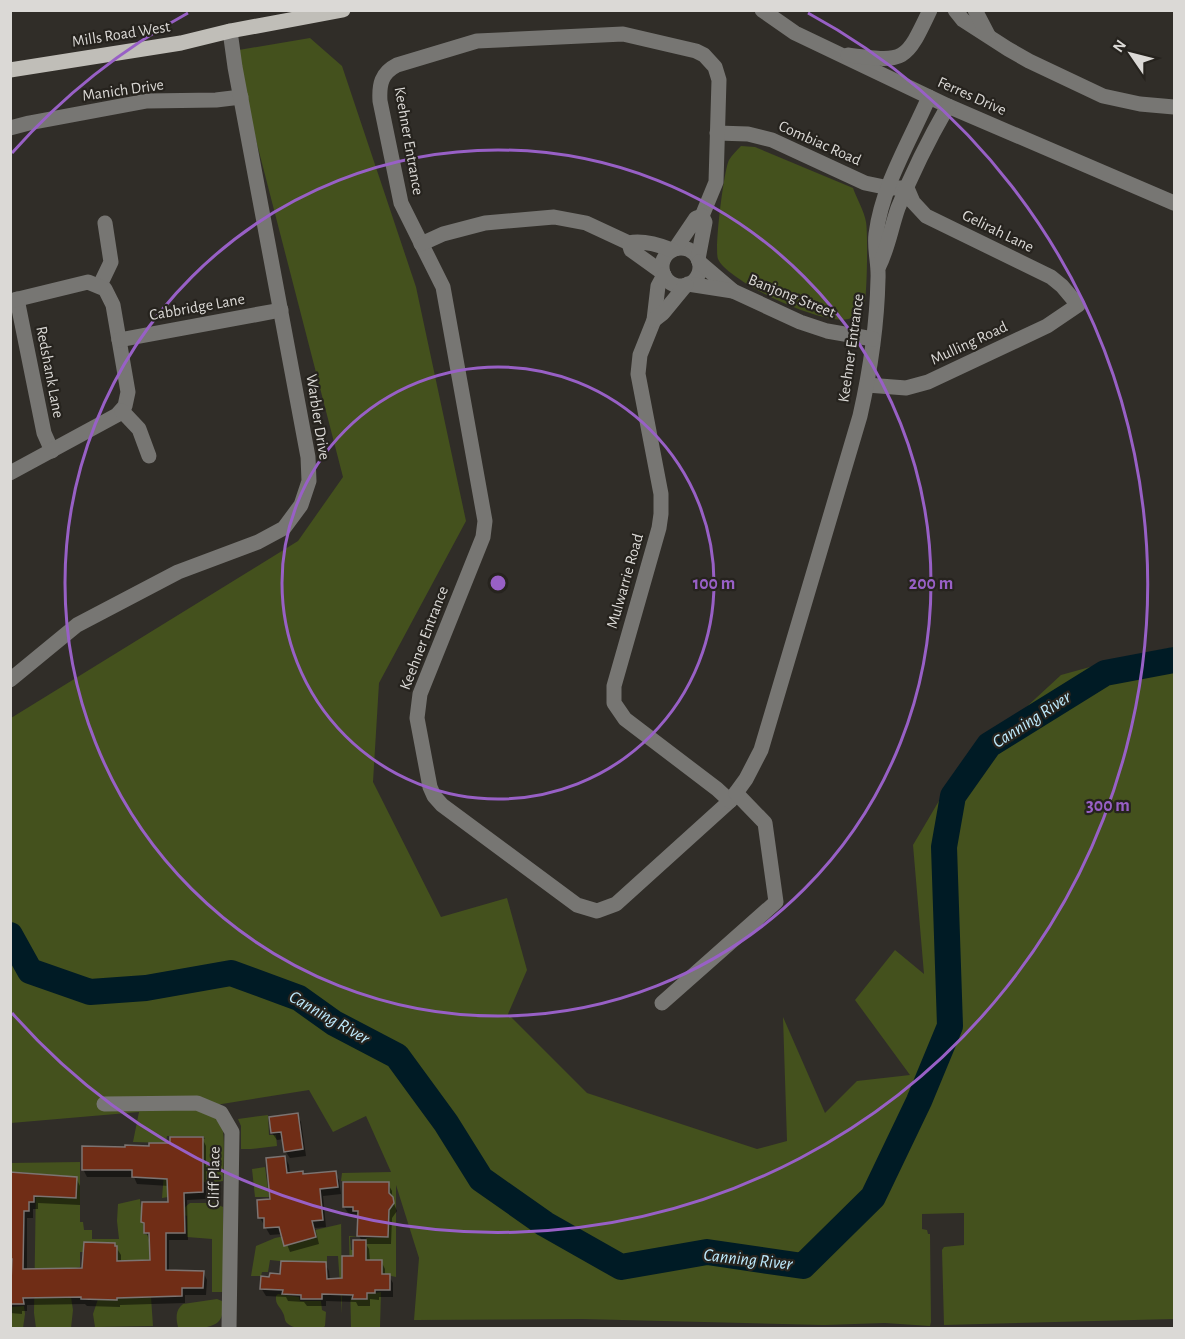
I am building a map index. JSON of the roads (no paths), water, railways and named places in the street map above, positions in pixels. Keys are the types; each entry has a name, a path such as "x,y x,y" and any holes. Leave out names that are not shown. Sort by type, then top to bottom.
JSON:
{"main road":[{"name":"Mills Road West","path":"10,70 181,43 230,31 343,10"}],"street":[{"name":"Ferres Drive","path":"762,10 795,33 834,53 948,106 1174,203"},
{"path":"834,53 887,60 904,55 915,40 930,10"},
{"path":"955,10 963,20 1029,61 1103,96 1140,104 1174,107"},
{"path":"975,10 988,35"},
{"name":"Warbler Drive","path":"10,680 77,625 178,572 258,542 284,528 301,506 309,481 308,457 230,31"},
{"name":"Keehner Entrance","path":"698,261 705,222 702,216 716,182 719,80 715,67 708,58 696,51 623,34 477,41 396,65 382,78 380,101 401,203 442,287 485,521 483,537 420,694 417,718 430,787 442,805 577,905 597,911 616,904 709,823 733,797 754,765 766,736 860,416 867,385 879,266 875,246 876,233 889,188 929,97"},
{"name":"Manich Drive","path":"10,128 147,102 241,97"},
{"name":"Keehner Entrance","path":"879,266 886,252 894,221 907,188 948,106"},
{"name":"Combiac Road","path":"717,133 748,134 772,140 865,183 889,188 907,188"},
{"name":"Gelirah Lane","path":"907,188 913,202 926,216 1051,277 1078,305"},
{"name":"Keehner Entrance","path":"674,249 696,218 702,216"},
{"path":"421,244 443,234 485,223 554,217 586,223 629,243 637,241 689,250 698,261 698,275 687,284 671,283 663,274 631,250 629,243"},
{"path":"100,285 111,262 105,224"},
{"path":"663,274 664,257 674,249"},
{"name":"Banjong Street","path":"698,261 733,291 800,322 828,332 873,339"},
{"name":"Mulwarrie Road","path":"662,1003 776,902 765,823 625,719 614,703 614,686 661,514 661,494 638,374 643,345 654,320 658,286 663,274"},
{"path":"10,473 112,419 122,411 127,402 128,392 113,305 108,293 100,285 88,282 75,284 14,300"},
{"name":"Banjong Street","path":"687,284 733,291"},
{"name":"Mulwarrie Road","path":"654,320 663,313 687,284"},
{"name":"Redshank Lane","path":"14,300 44,434 52,451"},
{"name":"Mulling Road","path":"867,385 906,388 928,382 1047,326 1078,305"},
{"name":"Cabbridge Lane","path":"119,340 281,310"},
{"path":"122,411 139,429 149,456"},
{"name":"Cliff Place","path":"104,1104 197,1103 221,1113 232,1132 229,1329"}],"waterway":[{"name":"Canning River","path":"10,935 30,971 90,992 146,988 231,973 299,998 334,1023 397,1056 446,1123 481,1179 545,1224 621,1267 707,1252 803,1266 873,1197 919,1101 950,1026 944,847 953,796 989,745 1105,673 1174,660"}]}
